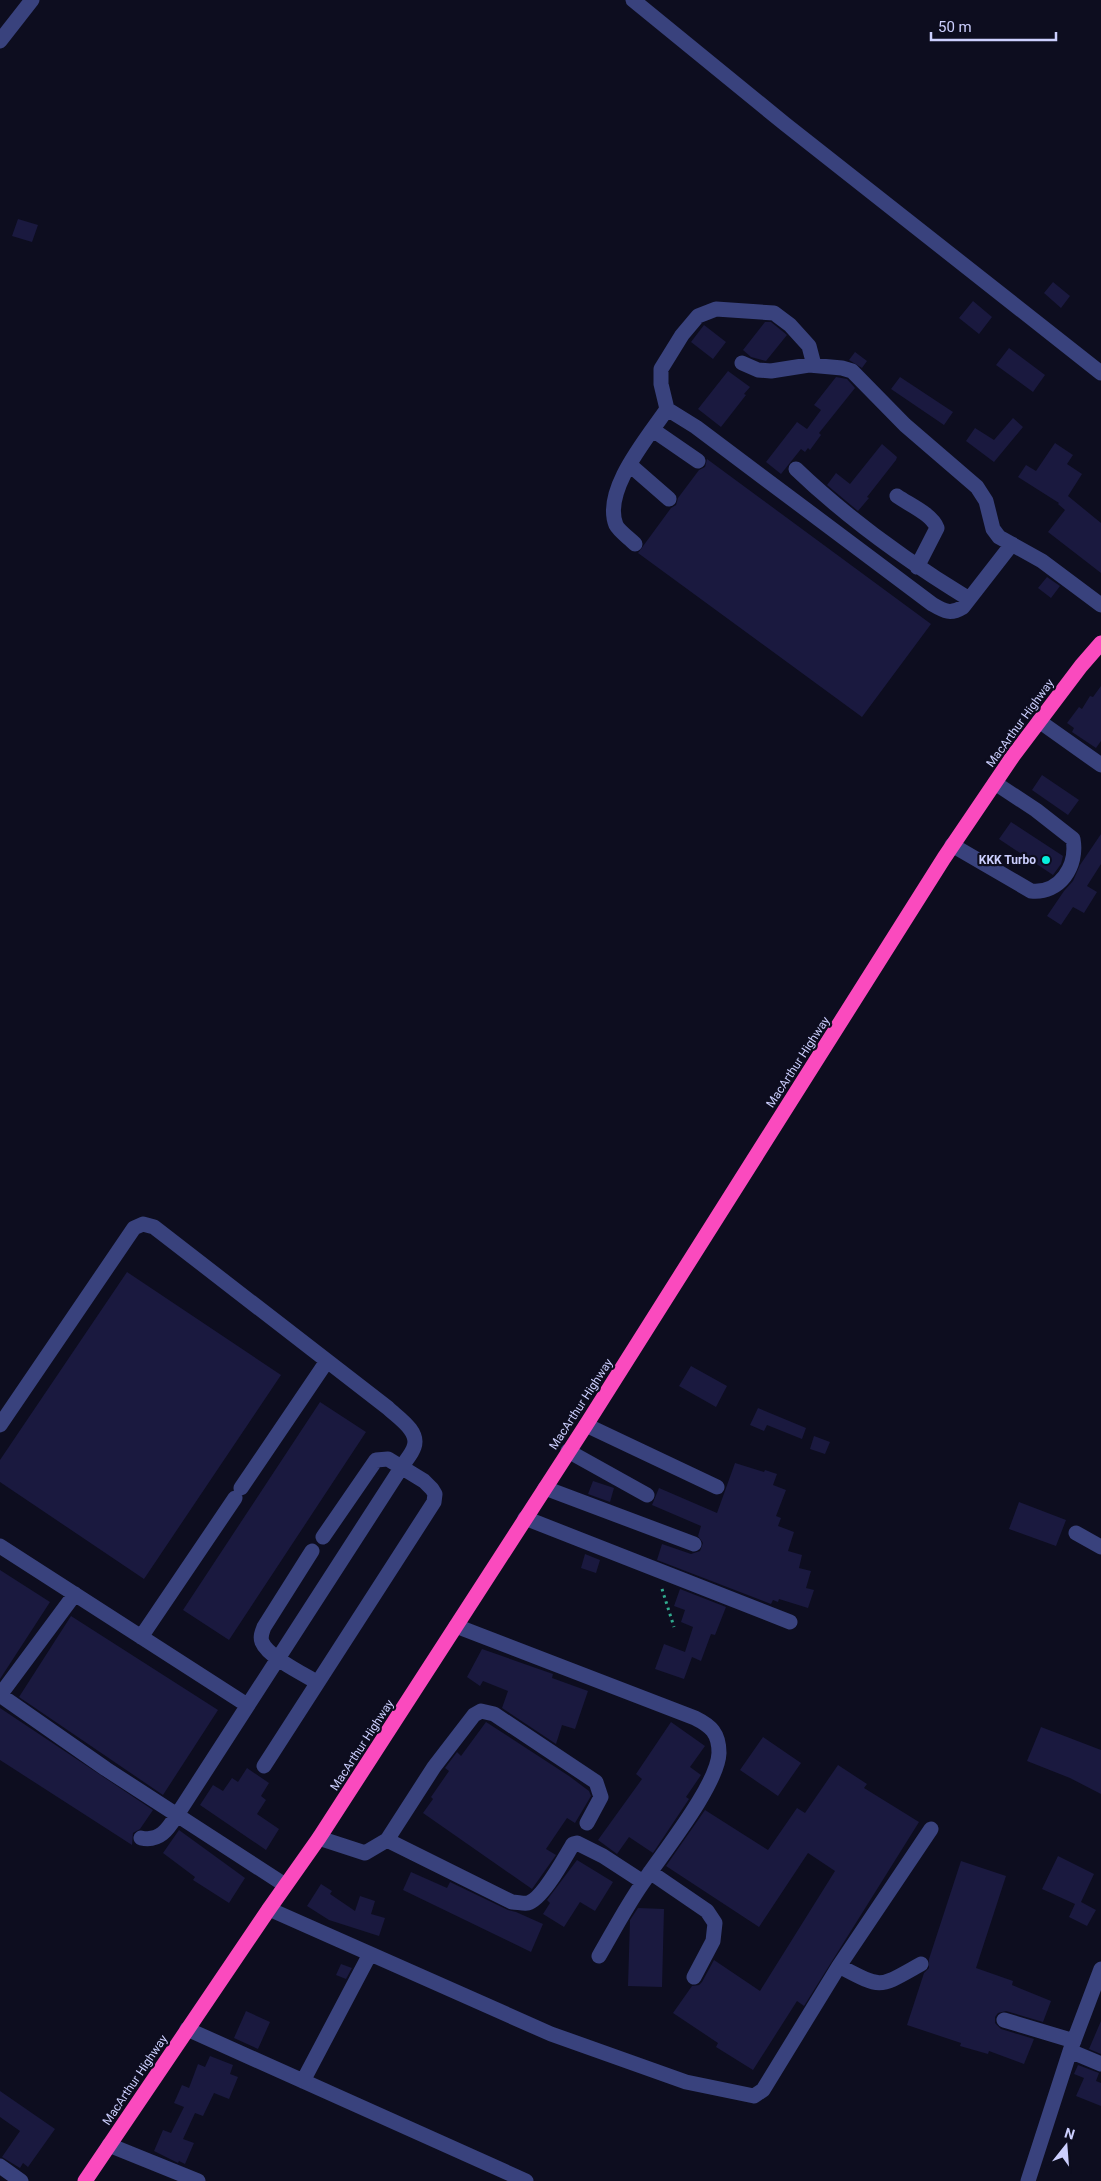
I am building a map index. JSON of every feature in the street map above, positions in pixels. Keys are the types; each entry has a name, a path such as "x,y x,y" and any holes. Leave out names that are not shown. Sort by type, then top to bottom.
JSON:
{"highway":[{"name":"MacArthur Highway","path":"85,2181 285,1885 319,1838 586,1425 952,845 1040,721 1081,666 1101,643"}],"street":[{"path":"0,41 32,0"},
{"path":"633,0 793,130 1101,374"},
{"path":"814,365 809,346 790,325 774,313 716,309 698,316 682,335 661,369 661,384 667,409 696,426 932,604 948,613 954,613 963,607 1012,544"},
{"path":"742,363 758,370 771,371 814,365 852,371 867,384 905,425 977,487 986,501 993,529 999,536 1042,561 1101,605"},
{"path":"634,544 616,526 614,514 616,492 630,465 667,409"},
{"path":"653,430 698,461"},
{"path":"630,465 669,499"},
{"path":"796,468 814,486 917,567 969,599"},
{"path":"896,496 925,515 935,523 937,528 917,567"},
{"path":"1040,721 1101,765"},
{"path":"952,845 1031,891 1042,892 1056,886 1070,869 1076,853 1074,839 1036,810 995,783"},
{"path":"0,1426 134,1228 143,1224 154,1227 327,1361 408,1426 415,1438 415,1443 401,1468 164,1833 156,1838 141,1838"},
{"path":"141,1637 327,1361"},
{"path":"586,1425 717,1487"},
{"path":"568,1451 647,1495"},
{"path":"264,1766 434,1502 435,1494 432,1488 388,1460 376,1460 323,1537"},
{"path":"545,1488 694,1544"},
{"path":"525,1518 790,1622"},
{"path":"1076,1533 1101,1547"},
{"path":"0,1546 247,1705"},
{"path":"312,1551 264,1627 261,1637 263,1645 277,1657 317,1682"},
{"path":"75,1594 0,1695 106,1769 285,1885"},
{"path":"456,1626 710,1726 718,1741 719,1755 715,1773 710,1784 646,1877 599,1956"},
{"path":"319,1838 365,1853 387,1840 434,1767 474,1715 482,1711 494,1714 596,1782 601,1797 582,1832 553,1877 537,1897 528,1903 512,1902 387,1840"},
{"path":"269,1909 551,2034 686,2082 754,2096 763,2090 839,1966 930,1829"},
{"path":"582,1832 603,1856 646,1877 707,1912 715,1923 713,1942 694,1977"},
{"path":"303,2081 370,1954"},
{"path":"839,1966 879,1984 888,1983 921,1964"},
{"path":"1028,2181 1072,2046 1101,1969"},
{"path":"1004,2020 1072,2046 1101,2064"},
{"path":"187,2029 526,2181"},
{"path":"109,2145 198,2181"},
{"path":"0,2166 21,2181"}],"path":[{"path":"653,1568 661,1586 674,1627"}],"building":[{"path":"18,219 38,225 32,242 12,236"},
{"path":"1053,282 1070,296 1061,308 1044,293"},
{"path":"973,301 992,317 979,334 959,318"},
{"path":"765,322 771,322 787,335 766,361 751,357 743,350"},
{"path":"704,325 726,342 713,359 691,342"},
{"path":"1009,348 1045,375 1033,392 996,365"},
{"path":"855,352 867,361 862,368 849,360"},
{"path":"728,371 750,387 721,427 698,409"},
{"path":"836,377 847,379 855,388 819,433 821,435 810,450 808,448 805,452 801,449 781,474 766,462 797,422 807,429 821,410 814,405"},
{"path":"900,377 953,412 944,425 891,389"},
{"path":"1013,418 1023,427 994,462 966,441 975,428 994,440"},
{"path":"1055,443 1073,455 1067,464 1082,474 1068,496 1101,523 1101,573 1048,532 1065,510 1059,503 1018,477 1026,465 1036,471"},
{"path":"882,444 897,457 896,460 858,511 827,485 836,473 850,484"},
{"path":"707,459 931,624 862,717 638,553 671,508 676,505 678,498 699,470 705,467"},
{"path":"1047,577 1060,586 1051,598 1038,588"},
{"path":"1101,686 1101,741 1096,748 1072,732 1074,728 1067,723 1079,707 1082,709 1090,696 1093,697"},
{"path":"1042,775 1079,800 1068,815 1032,790"},
{"path":"1011,822 1063,856 1061,864 1053,875 999,839"},
{"path":"1101,834 1101,864 1087,886 1097,892 1084,913 1073,907 1061,925 1047,916 1073,881 1080,865"},
{"path":"127,1272 281,1375 144,1579 0,1482 0,1460"},
{"path":"691,1366 727,1386 716,1407 679,1386"},
{"path":"320,1402 366,1432 229,1640 183,1610"},
{"path":"758,1408 806,1428 802,1439 767,1425 764,1431 750,1425"},
{"path":"814,1436 830,1442 825,1454 810,1449"},
{"path":"735,1463 777,1474 773,1485 786,1490 776,1516 781,1518 778,1526 794,1532 788,1551 802,1555 799,1568 811,1571 806,1588 814,1590 808,1608 779,1599 778,1602 773,1600 771,1604 657,1560 662,1544 691,1554 700,1551 703,1543 698,1536 701,1526 652,1505 659,1488 717,1513"},
{"path":"593,1481 614,1488 610,1502 588,1494"},
{"path":"1019,1502 1066,1520 1056,1546 1009,1529"},
{"path":"585,1554 600,1560 596,1573 581,1568"},
{"path":"0,1570 50,1602 0,1679"},
{"path":"680,1589 726,1607 715,1635 711,1634 701,1661 692,1657 684,1679 655,1669 664,1644 685,1652 693,1627 681,1622 685,1610 674,1606"},
{"path":"71,1616 218,1710 163,1795 19,1697"},
{"path":"482,1649 553,1674 552,1678 588,1691 575,1729 562,1725 556,1744 502,1708 508,1691 483,1681 480,1686 467,1677"},
{"path":"0,1708 153,1810 140,1829 133,1833 132,1845 0,1760"},
{"path":"486,1722 569,1776 589,1791 591,1796 575,1823 567,1818 546,1849 556,1855 532,1889 423,1813 433,1799 431,1797 449,1771 445,1768 457,1752 461,1756"},
{"path":"671,1722 705,1746 690,1767 701,1775 686,1797 689,1799 653,1853 629,1837 617,1854 598,1840 642,1779 636,1774"},
{"path":"1041,1727 1101,1750 1101,1794 1070,1778 1027,1761"},
{"path":"763,1737 801,1763 778,1796 740,1770"},
{"path":"838,1765 867,1784 864,1788 919,1822 804,2006 797,2001 753,2070 716,2047 718,2043 673,2013 692,1986 699,1985 702,1982 714,1960 760,1991 835,1871 808,1853 759,1927 666,1866 705,1810 768,1850 797,1808 805,1813"},
{"path":"247,1768 269,1783 261,1796 266,1800 257,1814 279,1829 266,1850 200,1805 213,1785 223,1791 232,1778 238,1782"},
{"path":"179,1830 245,1878 229,1903 193,1880 195,1877 163,1853"},
{"path":"1058,1856 1094,1874 1081,1902 1096,1910 1087,1926 1069,1917 1075,1904 1042,1889"},
{"path":"577,1860 613,1882 595,1911 580,1902 564,1927 543,1914 550,1903 547,1900"},
{"path":"961,1861 1006,1876 976,1968 1013,1981 1012,1985 1051,2001 1043,2022 1006,2011 998,2013 995,2017 995,2023 1001,2029 1034,2039 1024,2064 989,2051 988,2054 960,2046 961,2043 907,2025 924,1973 929,1968 929,1959"},
{"path":"411,1872 447,1888 450,1882 508,1910 543,1924 531,1952 403,1890"},
{"path":"321,1884 332,1891 330,1894 355,1911 360,1896 375,1901 371,1914 385,1918 379,1936 329,1920 307,1906"},
{"path":"638,1908 664,1909 662,1987 628,1986 630,1920"},
{"path":"341,1964 352,1968 346,1979 336,1975"},
{"path":"246,2011 270,2022 258,2049 234,2038"},
{"path":"1101,2021 1101,2054 1089,2049"},
{"path":"210,2056 233,2065 230,2074 238,2077 229,2099 214,2093 203,2116 195,2113 183,2139 194,2143 185,2164 179,2161 178,2163 154,2151 163,2130 171,2133 184,2107 174,2103 182,2085 189,2088 198,2064 205,2067"},
{"path":"1078,2065 1099,2073 1096,2081 1101,2083 1101,2106 1076,2096 1084,2078 1074,2074"},
{"path":"0,2091 55,2129 28,2167 23,2163 20,2168 2,2157 20,2131 0,2117"}],"place":[{"name":"KKK Turbo","path":"1046,860"}]}
